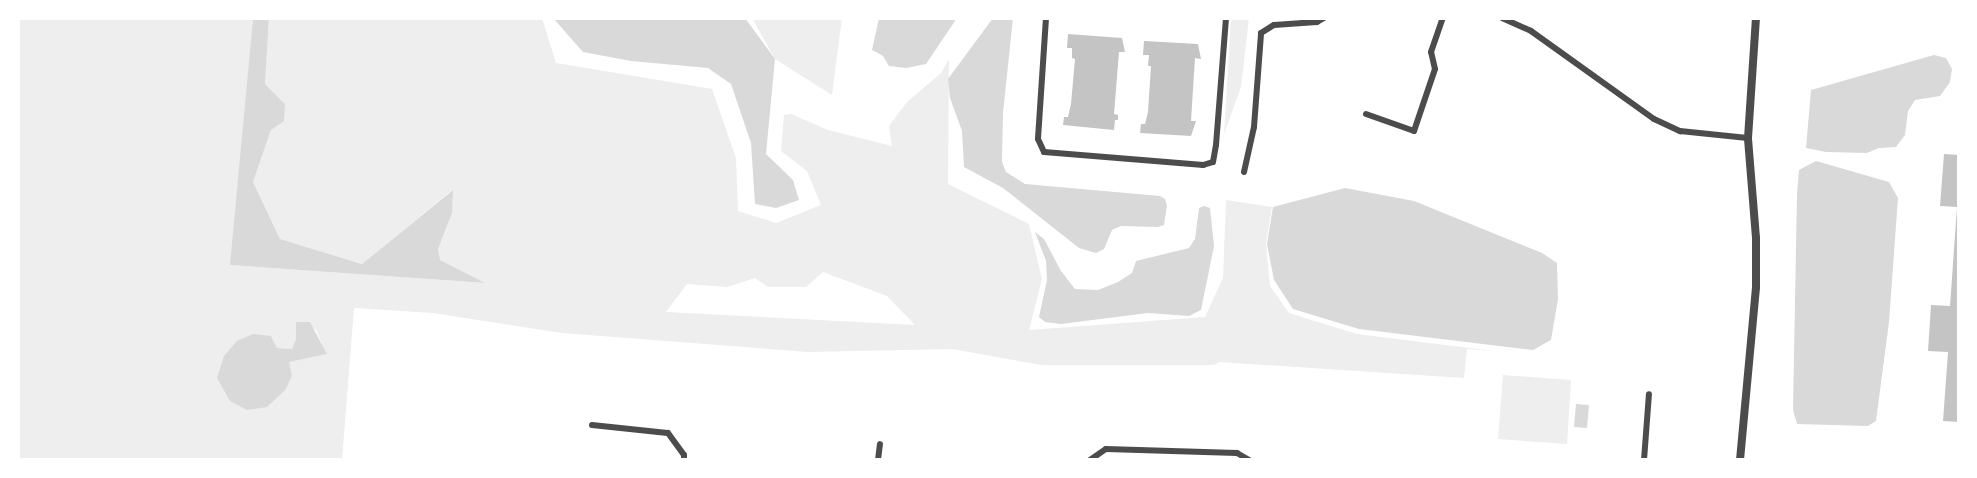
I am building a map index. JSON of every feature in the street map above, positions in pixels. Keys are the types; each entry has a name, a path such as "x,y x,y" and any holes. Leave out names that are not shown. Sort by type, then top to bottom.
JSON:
{"street":[{"path":"1046,18 1038,139 1044,152 1203,165 1213,162 1216,145 1226,18"},
{"path":"1244,172 1254,127 1261,33 1274,25 1317,22 1324,18"},
{"path":"1366,114 1413,131 1435,69 1431,52 1443,18"},
{"path":"1502,18 1531,31 1654,119 1680,131 1748,138"},
{"path":"1740,460 1757,262 1748,138 1756,18"},
{"path":"1644,460 1649,394"},
{"path":"592,425 668,433 684,455 684,460"},
{"path":"878,460 880,444"},
{"path":"1090,459 1106,449 1237,453 1249,460"}],"shaded area":[{"path":"18,18 253,18 231,265 483,283 440,260 438,249 452,213 452,190 362,264 280,239 253,182 271,130 285,104 265,84 269,18 542,18 556,63 712,89 736,158 738,211 776,223 821,205 807,171 781,151 784,115 791,114 828,130 892,146 889,126 907,102 941,73 949,59 948,184 1029,224 1042,279 1029,330 1205,317 1223,278 1226,200 1272,207 1266,244 1270,286 1289,313 1357,334 1494,351 1467,349 1464,378 1220,362 1214,365 1041,365 952,349 808,352 562,333 433,313 354,308 342,460 18,460","holes":["823,272 887,296 915,325 666,312 687,284 727,287 755,278 768,287 806,287","296,322 316,330 326,354 288,362 292,376 286,389 271,336 277,348 292,349 296,339"]},
{"path":"253,18 269,18 265,84 285,104 284,121 271,130 253,182 280,239 362,264 453,190 452,213 438,249 440,260 485,283 230,265"},
{"path":"553,18 745,18 775,59 766,154 793,180 799,200 776,208 755,204 751,143 731,84 708,68 631,61 583,52"},
{"path":"752,18 842,18 832,95 775,59"},
{"path":"879,18 957,18 926,64 906,68 889,66 883,56 872,50"},
{"path":"993,18 1013,18 1003,113 1002,162 1006,172 1025,184 1160,196 1165,199 1167,206 1164,225 1158,227 1121,226 1112,230 1104,249 1096,253 1079,248 1003,188 964,167 962,131 950,98 948,79"},
{"path":"1231,18 1249,18 1241,87 1224,134"},
{"path":"1934,55 1946,58 1952,69 1950,82 1940,96 1915,100 1908,111 1905,135 1896,147 1879,148 1867,153 1826,152 1806,148 1811,90"},
{"path":"1816,161 1889,182 1898,198 1889,322 1876,421 1868,426 1797,424 1793,410 1799,170"},
{"path":"1345,188 1414,201 1542,253 1557,263 1558,299 1551,340 1533,350 1359,329 1293,309 1274,280 1267,244 1273,207"},
{"path":"1204,206 1210,208 1214,246 1201,310 1189,316 1148,313 1061,324 1045,322 1039,317 1047,280 1046,261 1035,232 1044,239 1061,271 1075,289 1098,290 1132,273 1136,261 1189,248 1195,239 1199,208"},
{"path":"296,322 310,322 327,354 289,362 292,376 286,389 267,407 247,410 230,401 217,378 224,356 237,341 253,334 271,336 277,348 292,349 296,339"},
{"path":"1503,375 1571,380 1567,444 1498,439"},
{"path":"1576,404 1589,405 1587,428 1574,427"}],"building":[{"path":"1068,34 1122,38 1125,52 1119,52 1114,114 1118,115 1118,120 1115,120 1114,130 1063,125 1064,117 1068,117 1071,104 1075,59 1072,58 1072,48 1067,48"},
{"path":"1144,41 1198,44 1201,59 1195,58 1191,121 1196,121 1191,136 1140,133 1141,124 1145,124 1148,112 1151,66 1148,66 1149,55 1143,55"},
{"path":"1944,154 1959,155 1959,422 1943,421 1948,352 1928,351 1931,305 1950,306 1957,207 1940,206"}]}
